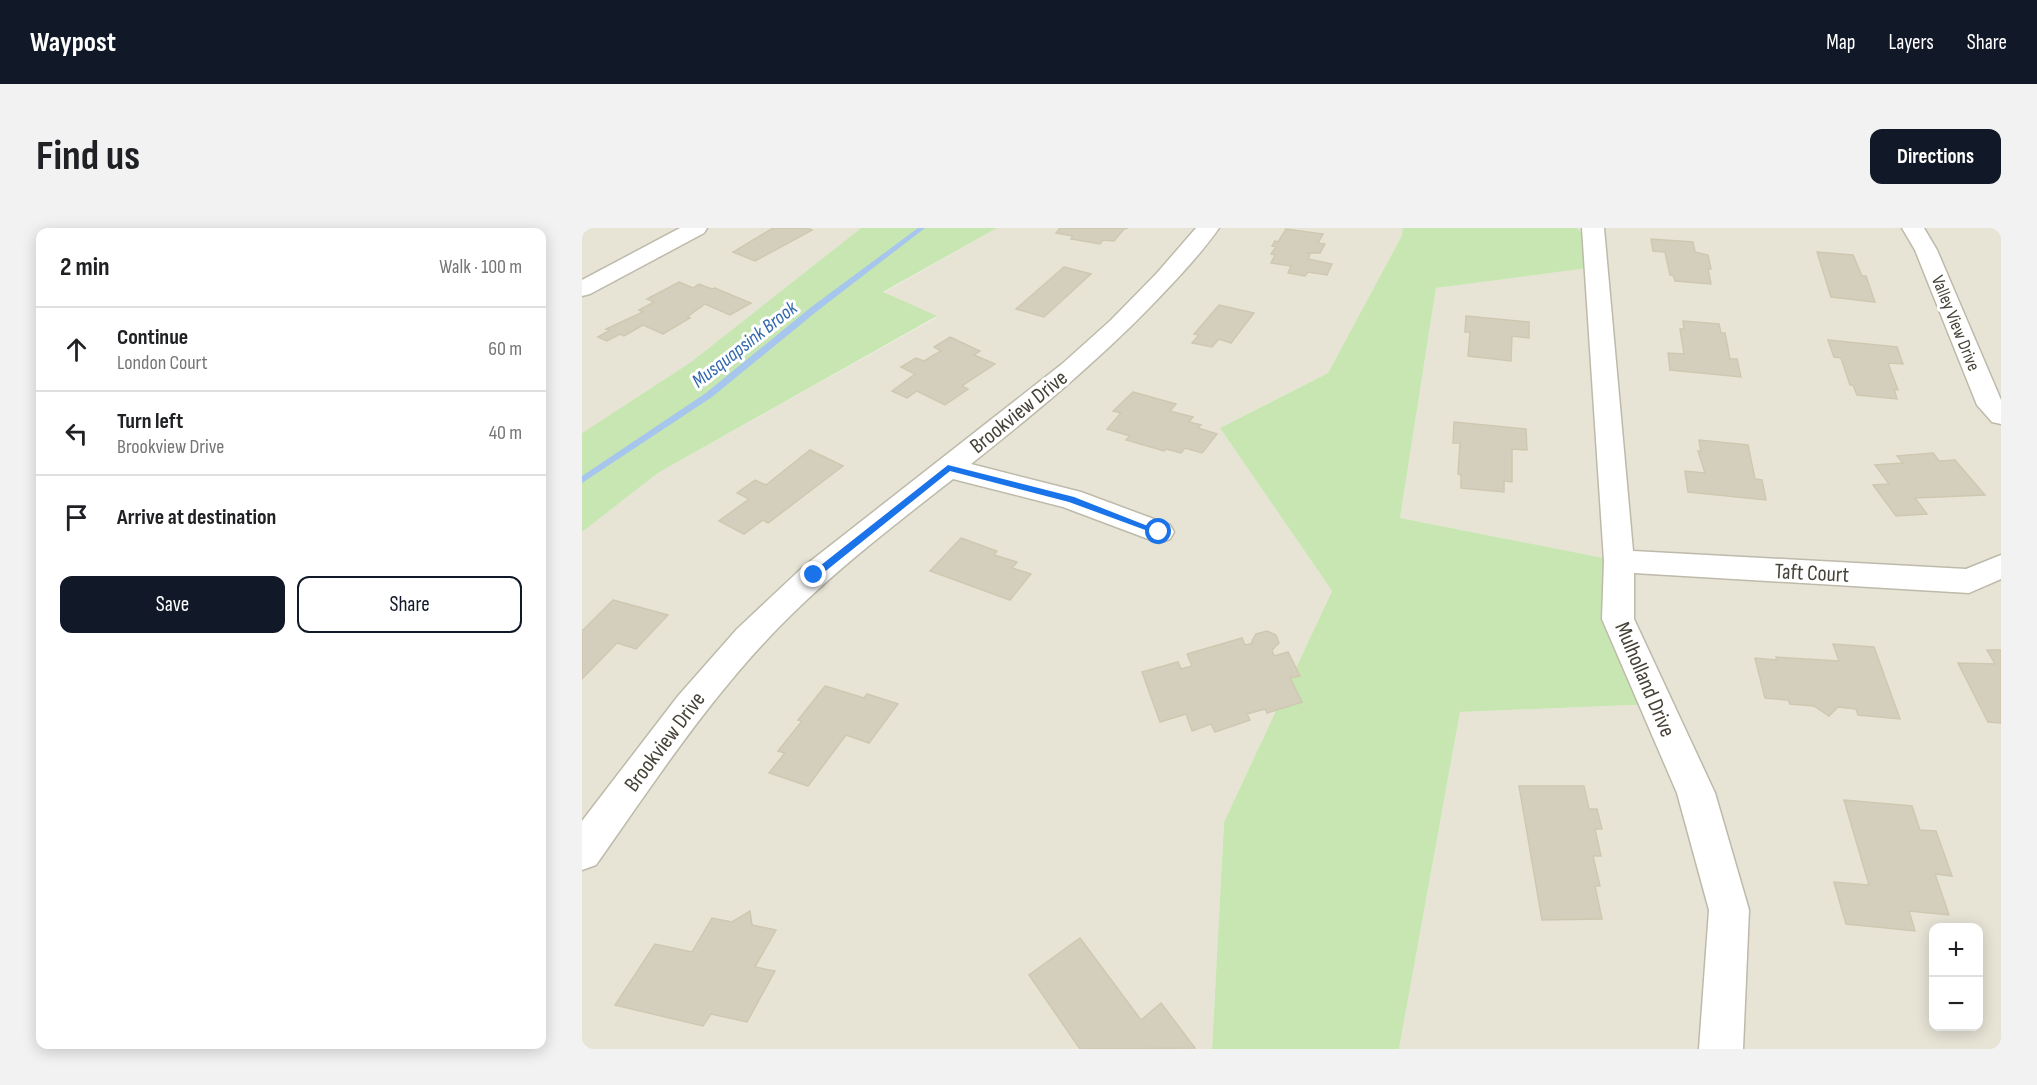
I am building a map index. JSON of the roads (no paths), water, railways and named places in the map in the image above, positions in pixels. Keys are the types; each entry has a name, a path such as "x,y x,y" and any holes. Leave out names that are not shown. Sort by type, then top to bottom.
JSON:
{"street":[{"path":"582,289 696,228"},
{"name":"Brookview Drive","path":"582,852 698,694 759,626 814,575 1073,367 1159,286 1208,228"},
{"name":"Mulholland Drive","path":"1593,228 1619,561 1618,619 1696,793 1729,910 1720,1049"},
{"name":"Valley View Drive","path":"1913,228 1926,250 1990,405 2001,416"},
{"path":"948,468 1071,499 1159,532"},
{"name":"Taft Court","path":"1619,561 1969,581 2001,566"}],"waterway":[{"name":"Musquapsink Brook","path":"582,480 709,395 813,310 922,228"}]}
